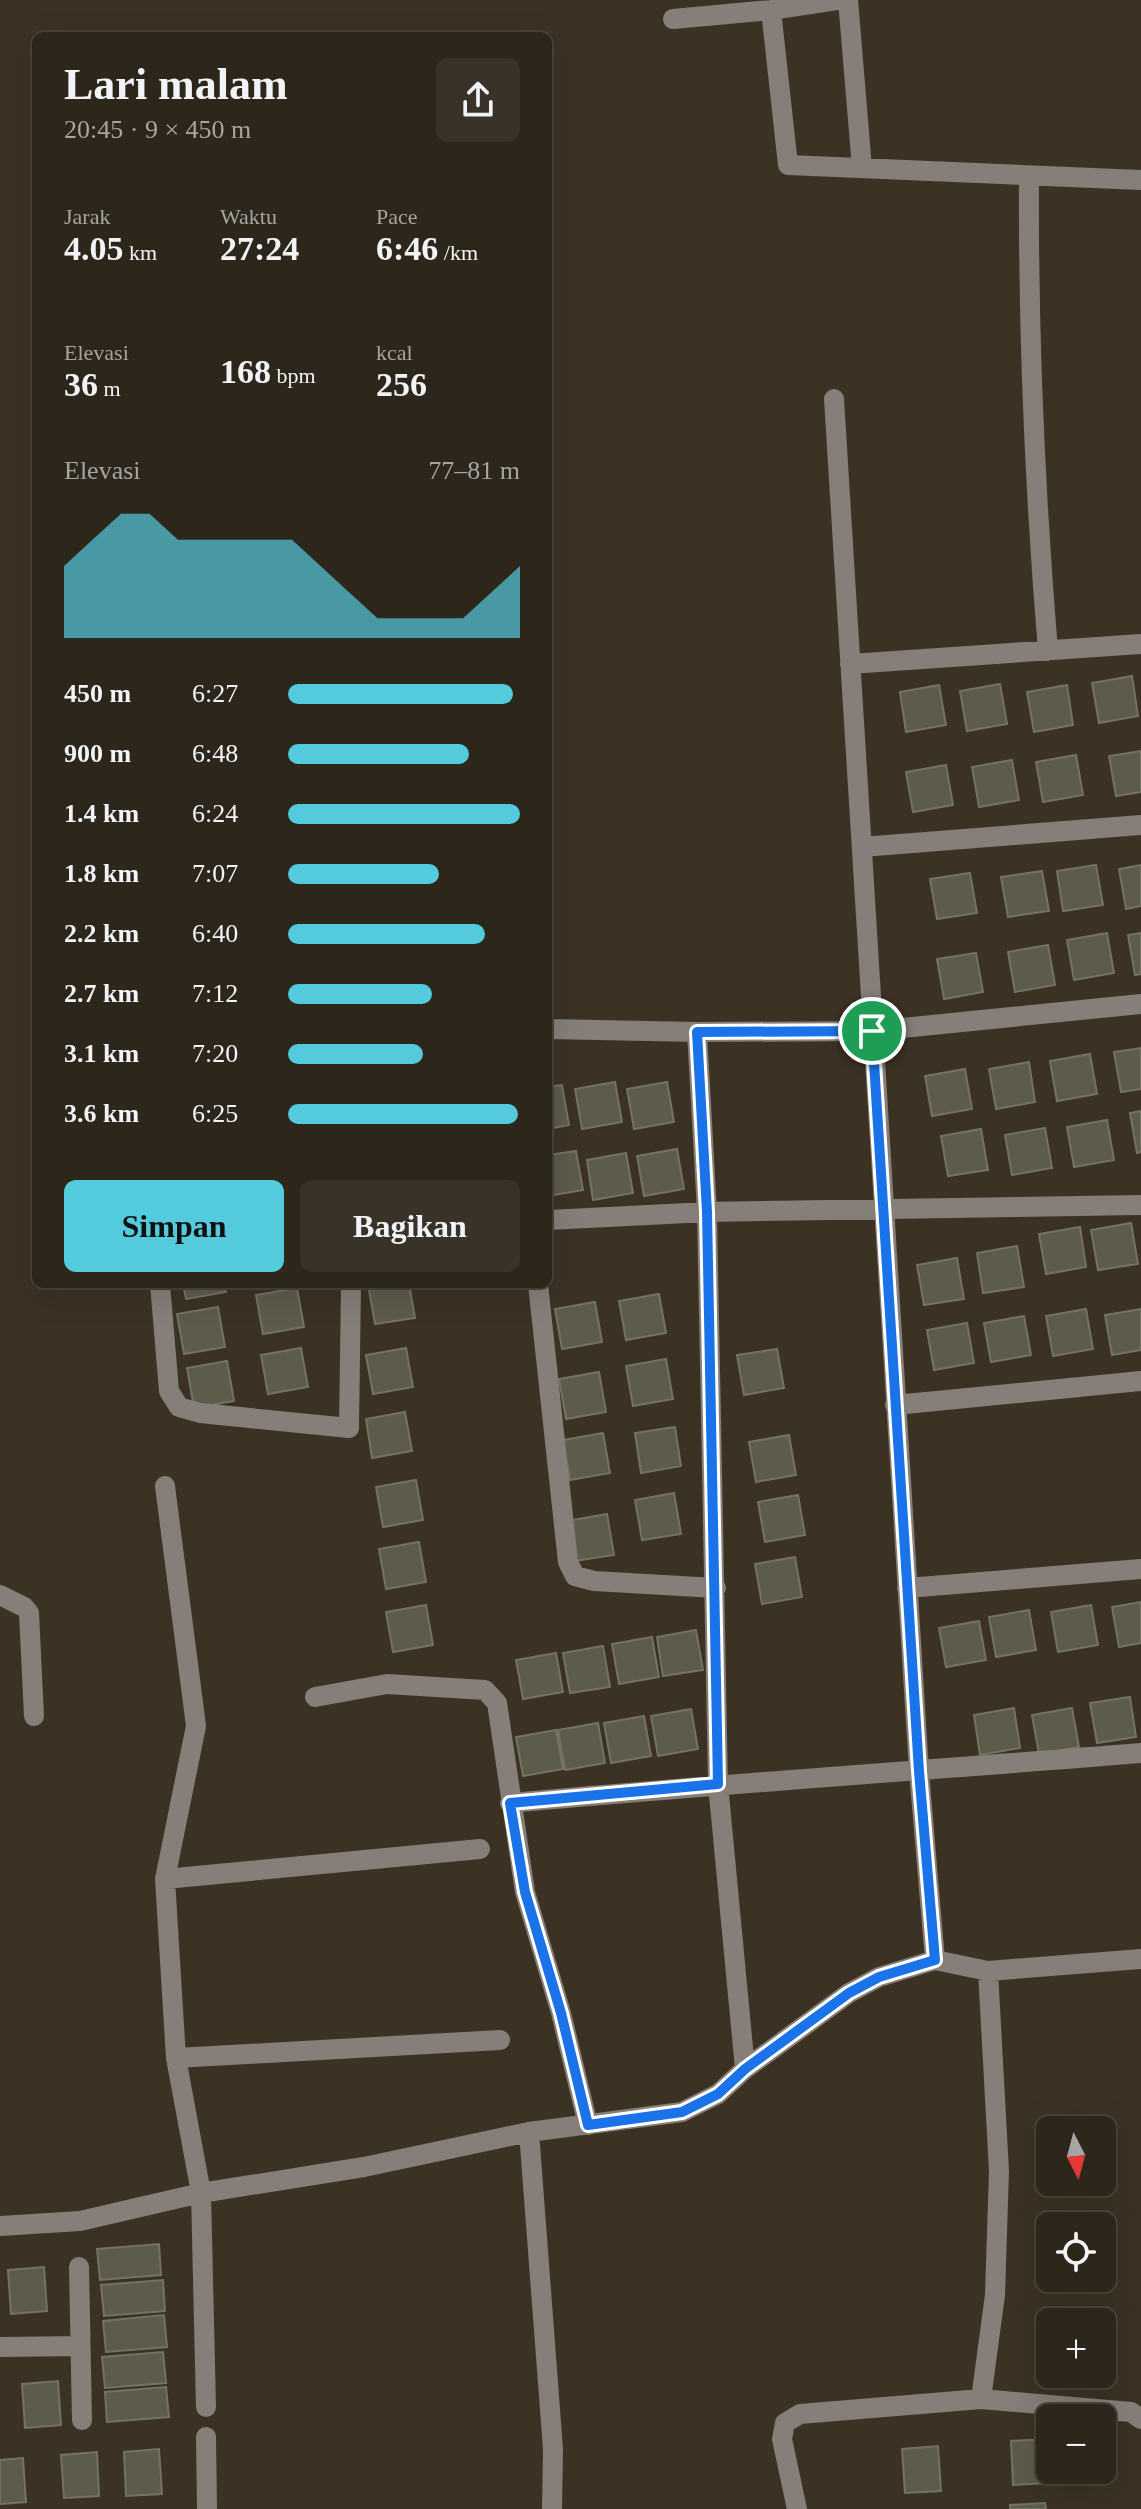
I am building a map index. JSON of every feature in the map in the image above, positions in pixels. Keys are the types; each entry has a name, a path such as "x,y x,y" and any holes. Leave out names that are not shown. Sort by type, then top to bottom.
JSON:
{"street":[{"path":"673,19 837,0"},
{"path":"848,0 862,168"},
{"path":"771,10 788,165 1141,180"},
{"path":"1029,176 1028,282 1035,493 1048,651"},
{"path":"834,399 895,1405 935,1960"},
{"path":"850,664 1141,644"},
{"path":"862,847 1141,825"},
{"path":"552,1029 872,1031 1141,1004"},
{"path":"697,1032 707,1212 718,1784 745,2069"},
{"path":"552,1220 707,1212 1141,1205"},
{"path":"160,1288 169,1391 179,1407 200,1413 349,1428 351,1288"},
{"path":"538,1288 568,1562 575,1576 594,1581 716,1588"},
{"path":"895,1405 1141,1381"},
{"path":"165,1486 196,1726 165,1879 176,2058 201,2193 206,2407"},
{"path":"907,1588 1141,1569"},
{"path":"0,1595 24,1607 29,1613 34,1716"},
{"path":"315,1697 387,1684 485,1690 497,1703 525,1892 561,2013 588,2125"},
{"path":"510,1803 718,1784 1141,1753"},
{"path":"165,1879 480,1849"},
{"path":"0,2226 80,2221 201,2193 364,2167 529,2132 682,2112 718,2094 745,2069 849,1993 879,1977 935,1960 988,1971 1141,1959"},
{"path":"981,2399 995,2295 999,2171 988,1971"},
{"path":"176,2058 500,2040"},
{"path":"529,2132 553,2449 552,2509"},
{"path":"79,2267 82,2420"},
{"path":"0,2347 80,2346"},
{"path":"797,2509 782,2439 785,2423 800,2414 981,2399 1131,2412 1141,2419"},
{"path":"206,2437 207,2509"}],"building":[{"path":"1132,676 1138,716 1099,723 1092,683"},
{"path":"1000,684 1007,724 967,731 960,691"},
{"path":"939,685 946,725 906,732 900,692"},
{"path":"1067,685 1073,725 1034,732 1027,692"},
{"path":"1141,751 1141,792 1116,796 1109,756"},
{"path":"1076,755 1083,795 1043,802 1036,762"},
{"path":"1012,760 1019,800 979,807 972,767"},
{"path":"946,765 953,805 913,812 906,772"},
{"path":"1096,865 1103,905 1063,911 1057,871"},
{"path":"1141,865 1141,906 1126,909 1119,869"},
{"path":"1042,871 1049,911 1008,917 1001,877"},
{"path":"970,873 977,913 937,919 930,879"},
{"path":"1107,933 1114,973 1074,980 1067,940"},
{"path":"1141,933 1141,974 1135,975 1128,935"},
{"path":"1048,945 1055,985 1015,992 1008,952"},
{"path":"976,953 983,992 944,999 937,959"},
{"path":"1141,1048 1141,1089 1121,1092 1114,1052"},
{"path":"1090,1054 1097,1094 1057,1101 1050,1061"},
{"path":"1029,1062 1035,1102 996,1109 989,1069"},
{"path":"965,1069 972,1109 932,1116 925,1076"},
{"path":"615,1082 622,1122 582,1129 575,1089"},
{"path":"667,1082 674,1122 634,1129 627,1089"},
{"path":"562,1085 569,1125 552,1128 552,1086"},
{"path":"1141,1111 1141,1152 1137,1153 1130,1113"},
{"path":"1107,1120 1114,1160 1074,1167 1067,1127"},
{"path":"1045,1128 1052,1168 1012,1175 1005,1135"},
{"path":"981,1129 988,1170 948,1176 941,1136"},
{"path":"677,1149 684,1189 644,1196 637,1156"},
{"path":"576,1151 583,1190 552,1195 552,1154"},
{"path":"626,1153 633,1193 593,1200 587,1160"},
{"path":"1131,1223 1138,1264 1098,1270 1091,1230"},
{"path":"1080,1227 1086,1267 1046,1274 1039,1234"},
{"path":"1017,1246 1024,1287 983,1293 977,1253"},
{"path":"957,1258 964,1299 924,1305 917,1265"},
{"path":"184,1288 225,1288 226,1292 186,1299"},
{"path":"297,1288 304,1327 263,1334 256,1295"},
{"path":"369,1288 410,1288 415,1318 375,1324"},
{"path":"659,1294 666,1333 626,1340 619,1301"},
{"path":"595,1302 602,1342 562,1349 555,1309"},
{"path":"218,1307 225,1347 184,1354 177,1314"},
{"path":"1086,1309 1093,1349 1053,1356 1046,1316"},
{"path":"1141,1309 1141,1350 1112,1355 1105,1315"},
{"path":"1024,1316 1031,1355 991,1362 984,1323"},
{"path":"967,1323 974,1363 934,1370 927,1330"},
{"path":"301,1348 308,1387 268,1394 261,1355"},
{"path":"406,1348 413,1387 373,1394 366,1355"},
{"path":"777,1349 784,1388 744,1395 737,1355"},
{"path":"666,1359 673,1399 633,1406 626,1366"},
{"path":"227,1361 234,1401 194,1408 187,1368"},
{"path":"599,1372 606,1412 566,1419 559,1379"},
{"path":"405,1412 412,1451 372,1458 366,1419"},
{"path":"675,1427 681,1466 641,1473 635,1433"},
{"path":"603,1433 610,1473 570,1480 563,1440"},
{"path":"789,1435 796,1475 756,1482 749,1442"},
{"path":"416,1480 423,1520 383,1527 376,1487"},
{"path":"674,1493 681,1534 642,1540 635,1500"},
{"path":"798,1495 805,1535 765,1542 758,1502"},
{"path":"607,1514 614,1555 574,1561 567,1521"},
{"path":"419,1542 426,1582 386,1589 379,1549"},
{"path":"795,1557 802,1597 762,1604 755,1564"},
{"path":"1141,1602 1141,1643 1119,1647 1112,1607"},
{"path":"426,1605 433,1645 393,1652 386,1612"},
{"path":"1091,1605 1098,1645 1058,1652 1051,1612"},
{"path":"1029,1610 1036,1650 996,1657 989,1617"},
{"path":"979,1621 986,1660 946,1667 939,1628"},
{"path":"696,1630 703,1670 663,1676 657,1637"},
{"path":"652,1637 659,1677 619,1684 612,1644"},
{"path":"603,1646 610,1687 570,1693 563,1653"},
{"path":"556,1653 563,1692 523,1699 516,1660"},
{"path":"1130,1697 1136,1737 1097,1743 1090,1703"},
{"path":"1014,1708 1020,1748 980,1755 974,1715"},
{"path":"1072,1708 1079,1747 1039,1754 1032,1715"},
{"path":"691,1709 698,1749 658,1756 651,1716"},
{"path":"644,1716 651,1756 611,1763 604,1723"},
{"path":"598,1723 605,1763 565,1770 558,1730"},
{"path":"556,1730 563,1769 523,1776 516,1737"},
{"path":"159,2244 161,2275 100,2280 97,2249"},
{"path":"44,2267 47,2311 11,2314 8,2270"},
{"path":"163,2280 165,2311 104,2316 101,2285"},
{"path":"164,2315 167,2347 106,2352 103,2321"},
{"path":"163,2352 166,2383 105,2388 102,2357"},
{"path":"58,2381 61,2425 25,2428 22,2384"},
{"path":"166,2387 169,2417 107,2422 105,2392"},
{"path":"1036,2440 1036,2484 1013,2485 1011,2441"},
{"path":"938,2446 941,2491 905,2493 902,2449"},
{"path":"159,2449 162,2494 126,2496 124,2452"},
{"path":"97,2452 99,2496 64,2498 61,2455"},
{"path":"23,2458 26,2502 0,2504 0,2460"},
{"path":"1045,2503 1046,2509 1010,2509 1010,2505"}],"route":[{"path":"872,1031 919,1771 935,1960 879,1977 849,1993 745,2069 718,2094 682,2112 588,2125 561,2013 525,1892 510,1803 718,1784 707,1212 697,1032 872,1031"}]}
